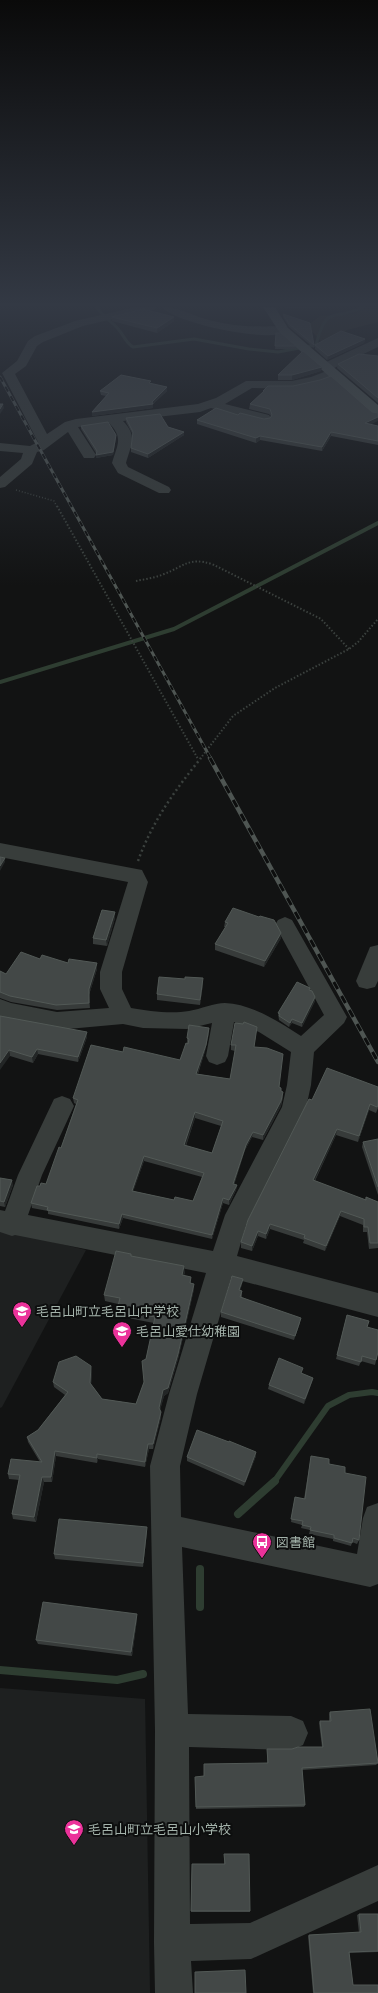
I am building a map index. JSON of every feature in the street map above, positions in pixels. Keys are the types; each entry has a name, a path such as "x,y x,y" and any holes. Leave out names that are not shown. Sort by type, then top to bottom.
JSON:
{"main road":[{"path":"364,400 378,412"}],"street":[{"path":"22,400 45,442"},
{"path":"0,447 31,450 70,425 112,418 200,408 213,405 222,400"},
{"path":"213,405 264,418"},
{"path":"112,418 124,430 126,438 119,463 123,470 164,490"},
{"path":"70,425 89,455"},
{"path":"0,484 27,461 31,450"},
{"path":"0,850 135,875 138,882 111,972 111,989 123,1015"},
{"path":"174,1993 172,1942 172,1730 165,1466 234,1222 294,1108 299,1085 303,1048 336,1017 285,925"},
{"path":"367,981 378,954"},
{"path":"0,1008 6,1011 57,1021 123,1015 143,1019 187,1020 225,1012 241,1015 267,1026 303,1048"},
{"path":"217,1056 225,1012"},
{"path":"62,1106 6,1223 221,1264 378,1305"},
{"path":"167,1529 370,1572 377,1532"},
{"path":"172,1730 290,1733"},
{"path":"172,1942 251,1941 378,1883"}],"path":[{"path":"14,489 54,501 198,759"},
{"path":"136,581 162,575 190,560 200,560 212,564 321,619 349,649"},
{"path":"135,875 142,846 165,806 198,759 231,717 267,692 349,649 358,642 378,619"}],"shaded area":[{"name":"毛呂山町立毛呂山中学校","path":"0,1229 86,1250 2,1407 0,1408"},
{"name":"毛呂山町立毛呂山小学校","path":"0,1688 145,1699 150,1993 0,1993"}],"building":[{"path":"103,400 154,400 152,402 153,404 92,412"},
{"path":"254,400 358,400 372,412 378,413 378,417 365,423 378,426 378,441 331,432 322,447 260,436 256,438 197,420 216,408 238,415 240,413 264,419 270,418 272,415 270,409 250,404"},
{"path":"160,414 168,427 184,432 148,454 131,448 133,432 126,418"},
{"path":"108,422 116,435 113,452 96,455 97,451 81,426"},
{"path":"0,857 5,858 0,866"},
{"path":"233,908 259,917 274,920 281,933 265,961 215,944 228,923 225,922"},
{"path":"102,910 115,912 106,940 93,938"},
{"path":"21,952 40,959 42,955 68,963 69,959 97,963 89,989 89,1003 56,1005 10,996 0,992 0,971 6,974"},
{"path":"159,977 185,979 185,977 203,978 200,1000 157,994"},
{"path":"297,982 310,988 309,990 312,991 315,997 302,1023 292,1019 290,1023 279,1016 280,1014 278,1013"},
{"path":"0,1016 87,1032 78,1057 37,1049 32,1057 9,1050 0,1063"},
{"path":"244,1022 257,1027 254,1047 267,1048 283,1054 279,1087 283,1092 281,1101 263,1135 253,1132 246,1145 233,1184 237,1185 229,1200 223,1198 212,1235 122,1214 119,1224 47,1210 48,1207 31,1203 37,1186 40,1186 41,1183 46,1184 59,1147 61,1148 78,1100 73,1098 91,1045 123,1052 124,1047 180,1060 186,1043 188,1044 189,1039 187,1038 189,1025 209,1028 206,1045 196,1074 230,1079 236,1045 231,1045 235,1023 243,1024","holes":["195,1112 223,1121 212,1153 184,1145","144,1156 204,1173 193,1201 175,1197 174,1200 132,1191"]},
{"path":"327,1068 378,1087 378,1105 377,1107 370,1104 359,1136 337,1129 313,1180 366,1200 366,1197 378,1202 378,1243 370,1243 368,1227 364,1227 364,1219 341,1211 326,1246 304,1238 305,1235 270,1224 266,1234 258,1231 252,1246 241,1242 248,1220 309,1099 312,1100"},
{"path":"378,1139 378,1187 363,1142"},
{"path":"0,1178 12,1180 4,1202 0,1201"},
{"path":"116,1251 131,1254 131,1256 184,1266 182,1275 191,1277 190,1283 194,1284 178,1354 168,1388 163,1390 159,1408 161,1412 153,1444 148,1444 145,1462 97,1454 97,1458 55,1451 51,1477 42,1477 34,1517 12,1514 20,1475 8,1474 11,1459 42,1462 27,1437 38,1430 68,1392 53,1382 59,1362 76,1356 91,1366 90,1383 102,1399 136,1404 144,1382 142,1361 146,1359 155,1317 117,1310 120,1298 104,1295"},
{"path":"232,1276 243,1279 239,1290 242,1291 240,1297 301,1318 295,1336 221,1312"},
{"path":"347,1315 369,1321 367,1327 378,1330 378,1352 376,1360 362,1356 361,1362 337,1355"},
{"path":"279,1358 303,1368 301,1373 313,1378 305,1399 269,1385"},
{"path":"197,1430 256,1452 245,1482 187,1457"},
{"path":"311,1456 329,1459 329,1464 345,1467 345,1473 366,1477 359,1540 353,1538 352,1543 334,1538 334,1535 310,1530 311,1527 302,1525 303,1521 291,1519 295,1497 305,1499"},
{"path":"59,1519 147,1527 143,1563 54,1554"},
{"path":"43,1602 137,1614 131,1652 36,1640"},
{"path":"370,1709 378,1763 302,1768 305,1805 196,1807 195,1777 204,1776 204,1764 268,1763 267,1749 323,1747 320,1721 331,1721 330,1712"},
{"path":"224,1854 249,1854 250,1911 191,1911 192,1864 225,1864"},
{"path":"359,1914 378,1914 378,1951 349,1952 353,1985 378,1985 378,1993 314,1993 309,1935 361,1932"},
{"path":"245,1970 246,1993 195,1993 195,1972"}],"waterway":[{"path":"0,682 174,629 378,523"},
{"path":"274,1482 328,1406 349,1395 372,1392 378,1393"},
{"path":"238,1514 274,1482"},
{"path":"200,1569 200,1607"},
{"path":"0,1670 117,1680 143,1674"}],"railway":[{"path":"13,400 211,759"},
{"path":"210,758 378,1062"}],"place":[{"name":"毛呂山町立毛呂山中学校","path":"22,1328"},
{"name":"毛呂山愛仕幼稚園","path":"122,1348"},
{"name":"図書館","path":"262,1559"},
{"name":"毛呂山町立毛呂山小学校","path":"74,1846"}]}
